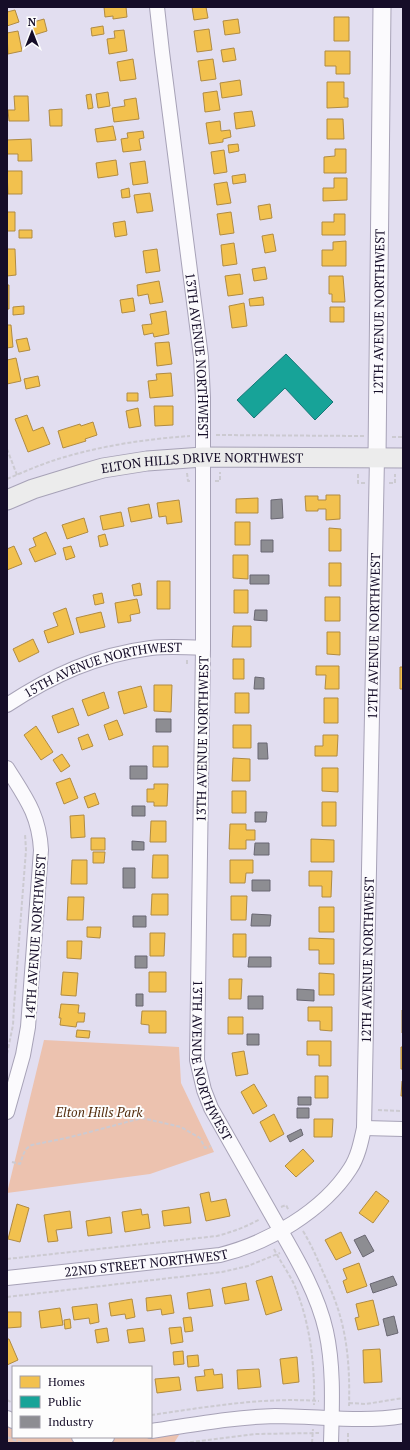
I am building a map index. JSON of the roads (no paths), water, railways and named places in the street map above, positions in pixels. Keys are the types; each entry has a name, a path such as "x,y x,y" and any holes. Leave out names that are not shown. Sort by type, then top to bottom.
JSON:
{"main road":[{"name":"ELTON HILLS DRIVE NORTHWEST","path":"8,498 103,468 147,461 203,457 403,458"}],"street":[{"name":"13TH AVENUE NORTHWEST","path":"157,7 201,357 203,398 203,648 197,1060 204,1090 211,1108 280,1230 313,1292 321,1311 326,1331 331,1376 331,1443"},
{"name":"12TH AVENUE NORTHWEST","path":"280,1230 322,1201 351,1168 359,1149 364,1128 376,457 382,7"},
{"name":"15TH AVENUE NORTHWEST","path":"7,705 43,682 92,661 151,648 203,648"},
{"name":"14TH AVENUE NORTHWEST","path":"7,768 25,797 38,823 41,850 28,1027 23,1055 7,1112"},
{"path":"364,1128 403,1129"},
{"name":"22ND STREET NORTHWEST","path":"7,1278 220,1255 257,1243 280,1230"},
{"path":"152,1431 234,1418 275,1416 366,1419 403,1416"}],"park label":[{"name":"Elton Hills Park","path":"99,1112"}]}
